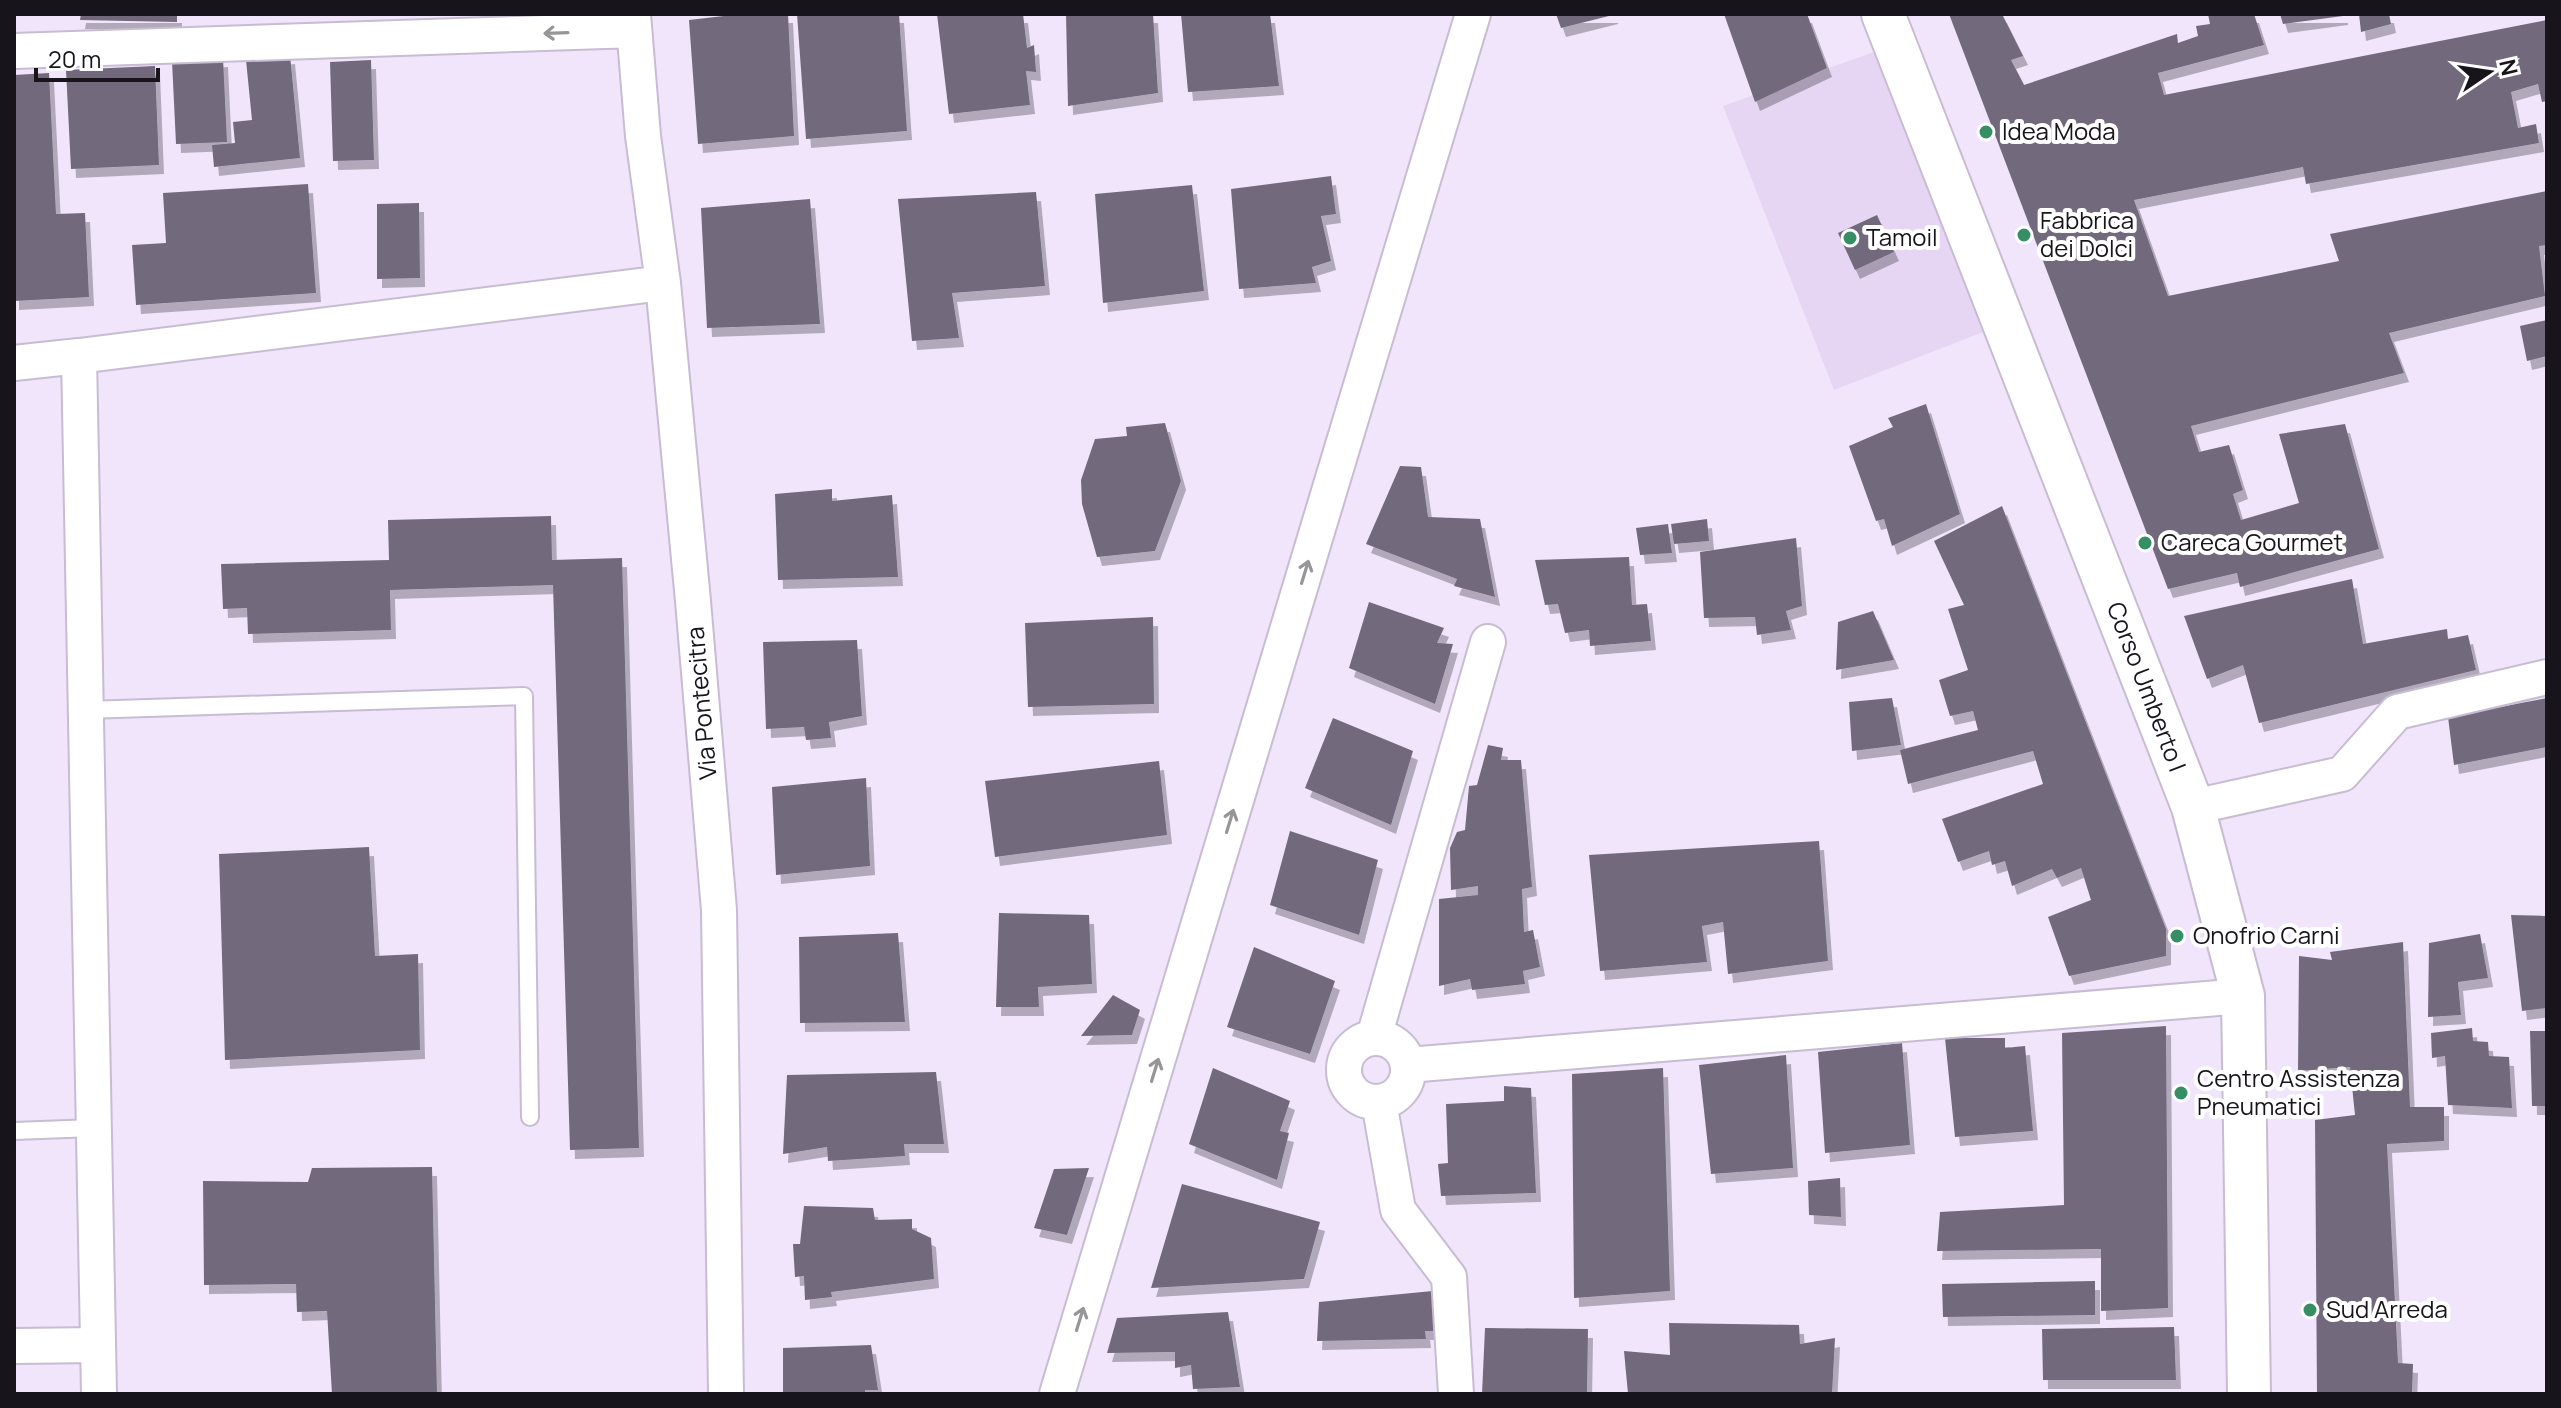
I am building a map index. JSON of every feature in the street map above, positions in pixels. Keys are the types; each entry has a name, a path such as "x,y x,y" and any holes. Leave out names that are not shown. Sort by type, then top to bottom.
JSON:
{"street":[{"path":"1057,1394 1473,14"},
{"name":"Corso Umberto I","path":"1883,14 2193,807 2243,996 2249,1394"},
{"path":"14,51 634,22"},
{"name":"Via Pontecitra","path":"634,22 647,174 663,283 719,910 726,1394"},
{"path":"14,363 663,283"},
{"path":"79,356 99,1394"},
{"path":"1374,1037 1488,642"},
{"path":"2193,807 2342,774 2397,712 2547,677"},
{"path":"1408,1065 2243,996"},
{"path":"1374,1037 1392,1042 1400,1048 1408,1065 1408,1075 1398,1093 1379,1102 1369,1101 1352,1091 1344,1072 1348,1052 1374,1037"},
{"path":"1379,1102 1398,1210 1449,1277 1456,1394"},
{"path":"14,1346 98,1345"}],"lane":[{"path":"86,710 524,696 530,1117"},
{"path":"14,1131 94,1128"}],"shaded area":[{"path":"1885,48 1996,327 1834,390 1723,106"}],"building":[{"path":"81,14 177,14 177,22 80,20"},
{"path":"741,14 788,14 794,136 698,144 689,20"},
{"path":"797,14 899,14 907,131 806,139"},
{"path":"937,14 1023,14 1027,48 1034,45 1036,72 1026,71 1030,105 949,114"},
{"path":"1066,14 1153,14 1158,93 1068,106"},
{"path":"1181,14 1270,14 1279,86 1188,92"},
{"path":"1556,14 1613,14 1613,15 1561,28"},
{"path":"1724,14 1807,14 1827,68 1755,102"},
{"path":"1949,14 2002,14 2023,56 2011,60 2024,85 2177,34 2178,43 2198,36 2196,26 2210,24 2208,14 2254,14 2264,45 2158,73 2164,95 2547,20 2547,101 2542,102 2538,84 2511,92 2518,128 2536,124 2539,143 2306,184 2303,167 2134,200 2168,296 2339,261 2330,234 2547,191 2547,245 2539,246 2545,296 2389,333 2404,373 2191,426 2199,452 2229,445 2243,490 2233,494 2241,520 2299,503 2279,434 2345,424 2379,549 2240,587 2237,573 2168,589"},
{"path":"2280,14 2343,14 2343,16 2283,24"},
{"path":"2359,14 2389,14 2391,24 2361,32"},
{"path":"290,55 300,158 214,167 212,145 235,143 233,122 252,120 246,60"},
{"path":"223,58 227,142 176,144 172,61"},
{"path":"371,60 374,160 333,161 330,62"},
{"path":"155,66 159,165 71,169 66,70"},
{"path":"49,73 56,214 85,213 89,297 14,301 14,75"},
{"path":"1331,176 1336,214 1321,216 1331,261 1312,267 1316,283 1239,289 1231,189"},
{"path":"308,184 316,293 136,305 132,245 166,243 163,193"},
{"path":"1192,185 1204,291 1103,303 1095,194"},
{"path":"1036,192 1045,286 952,293 959,338 912,341 898,199"},
{"path":"810,199 820,324 707,328 701,208"},
{"path":"419,203 420,278 377,279 377,204"},
{"path":"1877,215 1894,252 1855,270 1838,233"},
{"path":"2547,320 2547,356 2527,361 2520,326"},
{"path":"1926,404 1960,514 1892,546 1884,519 1876,521 1849,446 1893,427 1888,418"},
{"path":"1165,423 1181,481 1155,551 1097,557 1082,504 1081,480 1095,439 1127,436 1126,427"},
{"path":"1400,466 1421,467 1428,517 1480,519 1495,597 1454,586 1457,579 1366,544"},
{"path":"832,489 832,501 892,495 898,577 778,580 775,494"},
{"path":"2002,506 2166,929 2166,956 2069,976 2048,917 2091,900 2081,868 2057,878 2052,869 2012,886 2005,861 1992,865 1989,851 1958,862 1942,819 2043,784 2033,751 1908,784 1900,750 1978,730 1973,711 1950,716 1939,680 1968,670 1948,609 1964,605 1934,541"},
{"path":"551,516 552,560 622,558 639,1148 570,1150 553,585 390,590 391,630 248,634 247,608 223,609 221,564 389,560 388,520"},
{"path":"1707,519 1709,541 1674,544 1671,524"},
{"path":"1668,524 1672,553 1640,555 1636,528"},
{"path":"1796,538 1802,606 1786,611 1791,630 1757,635 1755,617 1704,618 1700,552"},
{"path":"1629,557 1632,605 1647,604 1651,641 1590,646 1589,630 1565,633 1558,604 1545,605 1535,560"},
{"path":"2352,579 2363,644 2447,629 2448,639 2468,635 2476,670 2259,723 2243,665 2207,679 2184,616"},
{"path":"1369,602 1444,628 1437,643 1453,644 1435,704 1349,668"},
{"path":"1873,611 1894,660 1836,670 1838,622"},
{"path":"1153,617 1154,704 1028,707 1025,623"},
{"path":"857,640 862,716 829,722 831,738 806,740 804,727 766,729 763,642"},
{"path":"1892,698 1901,745 1852,751 1849,702"},
{"path":"2547,698 2547,747 2454,765 2448,717"},
{"path":"1333,718 1413,751 1391,825 1305,788"},
{"path":"1488,745 1503,748 1501,760 1521,760 1532,887 1522,889 1524,932 1533,930 1540,967 1523,971 1525,984 1472,990 1470,979 1439,986 1439,899 1478,895 1478,886 1451,890 1450,848 1457,832 1465,830 1469,786 1477,785"},
{"path":"1159,761 1167,835 995,857 985,781"},
{"path":"866,778 870,866 776,875 772,787"},
{"path":"1290,831 1378,860 1359,935 1270,905"},
{"path":"1819,841 1828,961 1728,974 1723,922 1702,926 1707,962 1600,971 1589,855"},
{"path":"369,847 375,956 418,954 420,1050 225,1060 219,854"},
{"path":"999,913 1089,915 1092,984 1038,987 1039,1007 996,1007"},
{"path":"2511,915 2547,916 2547,1008 2522,1011"},
{"path":"898,933 905,1022 800,1023 799,937"},
{"path":"2480,934 2488,978 2458,982 2461,1015 2428,1017 2429,943"},
{"path":"2403,942 2410,1107 2444,1107 2444,1141 2387,1144 2398,1363 2413,1364 2412,1394 2317,1394 2315,1120 2355,1115 2350,1067 2298,1071 2299,956 2332,960 2330,952"},
{"path":"1254,947 1335,981 1310,1054 1227,1027"},
{"path":"1113,995 1140,1010 1132,1035 1081,1036"},
{"path":"2166,1026 2168,1308 2101,1311 2101,1249 1937,1251 1940,1212 2064,1205 2062,1033"},
{"path":"2472,1028 2473,1041 2488,1042 2489,1056 2509,1057 2512,1108 2448,1105 2445,1056 2432,1058 2431,1033"},
{"path":"2530,1031 2547,1031 2547,1106 2532,1106"},
{"path":"1945,1038 2005,1038 2005,1048 2025,1046 2033,1131 1955,1137"},
{"path":"1902,1043 1910,1145 1825,1153 1818,1052"},
{"path":"1786,1055 1793,1168 1711,1174 1699,1065"},
{"path":"1213,1068 1290,1101 1280,1131 1289,1133 1277,1180 1189,1144"},
{"path":"1663,1068 1670,1291 1574,1298 1572,1074"},
{"path":"936,1072 944,1144 904,1144 905,1156 828,1161 827,1147 783,1154 787,1075"},
{"path":"1504,1086 1531,1088 1536,1193 1441,1196 1438,1164 1448,1163 1446,1104 1504,1101"},
{"path":"432,1167 437,1394 332,1394 327,1311 297,1312 296,1284 204,1285 203,1181 308,1182 312,1168"},
{"path":"1089,1168 1067,1235 1034,1228 1054,1169"},
{"path":"1840,1178 1841,1217 1809,1215 1808,1181"},
{"path":"1182,1184 1320,1222 1304,1279 1151,1288"},
{"path":"804,1206 873,1208 875,1220 912,1219 912,1229 931,1238 934,1279 831,1292 832,1297 805,1300 804,1276 795,1277 793,1244 800,1244"},
{"path":"2095,1281 2095,1315 1943,1317 1942,1284"},
{"path":"1443,1290 1446,1331 1425,1331 1426,1339 1317,1341 1319,1302"},
{"path":"1228,1312 1240,1387 1193,1389 1191,1365 1175,1368 1175,1352 1107,1353 1117,1318"},
{"path":"1669,1323 1799,1325 1800,1344 1835,1338 1832,1394 1628,1394 1624,1351 1670,1355"},
{"path":"2174,1327 2176,1380 2043,1380 2042,1329"},
{"path":"1485,1328 1588,1329 1587,1394 1482,1394"},
{"path":"871,1345 878,1390 865,1390 865,1394 783,1394 783,1348"}],"place":[{"name":"Idea Moda","path":"1986,132"},
{"name":"Fabbrica dei Dolci","path":"2024,235"},
{"name":"Tamoil","path":"1850,238"},
{"name":"Careca Gourmet","path":"2145,543"},
{"name":"Onofrio Carni","path":"2177,936"},
{"name":"Centro Assistenza Pneumatici","path":"2181,1093"},
{"name":"Sud Arreda","path":"2310,1310"}]}
